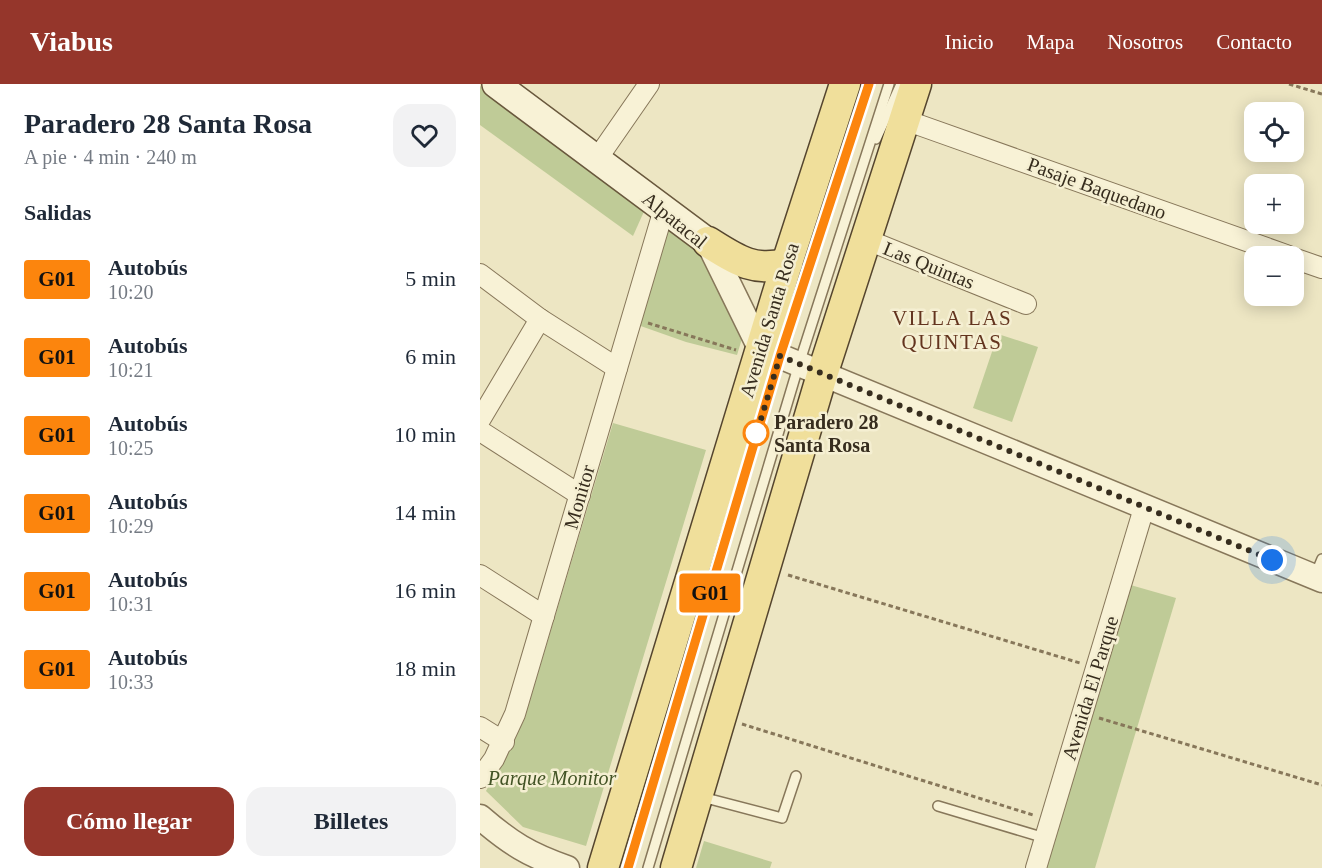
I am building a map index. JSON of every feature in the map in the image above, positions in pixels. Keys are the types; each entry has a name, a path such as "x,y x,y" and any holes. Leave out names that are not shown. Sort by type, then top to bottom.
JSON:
{"main road":[{"name":"Avenida Santa Rosa","path":"676,868 697,795 780,359 786,263 845,84"},
{"name":"Avenida Santa Rosa","path":"603,868 780,359 865,239 916,84"},
{"name":"Alpatacal","path":"506,87 708,242"},
{"path":"708,242 757,266 771,268 786,263"}],"street":[{"path":"597,159 649,84"},
{"name":"Pasaje Baquedano","path":"905,120 1260,246"},
{"name":"Monitor","path":"480,778 504,742 515,714 664,208"},
{"name":"Las Quintas","path":"865,239 1026,304"},
{"name":"Alpatacal","path":"708,242 780,359"},
{"name":"Pasaje Baquedano","path":"1304,262 1322,268"},
{"path":"480,274 540,319 617,368"},
{"path":"480,420 540,319"},
{"path":"780,359 1144,508 1319,572"},
{"path":"480,431 580,495"},
{"name":"Avenida El Parque","path":"1036,868 1144,508"},
{"path":"480,575 544,616"},
{"path":"480,727 504,742"},
{"path":"480,817 518,848 567,868"}],"lane":[{"path":"628,868 780,359 869,84"},
{"path":"861,171 889,84"},
{"path":"648,868 780,359 901,84"},
{"path":"697,795 782,818 796,776"},
{"path":"938,806 1048,829"}],"path":[{"path":"1289,84 1322,94"},
{"path":"632,318 780,359"},
{"path":"779,572 1096,668"},
{"path":"1082,714 1322,785"},
{"path":"734,722 1048,829"}],"green space":[{"path":"480,86 646,207 633,236 480,125"},
{"path":"667,228 704,252 744,332 737,355 686,342 635,324"},
{"path":"998,334 1038,347 1012,422 973,408"},
{"name":"Parque Monitor","path":"613,423 706,450 586,846 523,827 486,791 524,720"},
{"path":"1127,584 1176,598 1095,868 1042,868"},
{"path":"704,841 772,862 770,868 696,868"}],"bus line":[{"name":"G01","path":"628,868 780,356 869,84"}],"place":[{"name":"Paradero 28 Santa Rosa","path":"756,433"}],"district":[{"name":"VILLA LAS QUINTAS","path":"952,330"}],"route":[{"path":"756,433 756,436 780,356 1272,560"}]}
